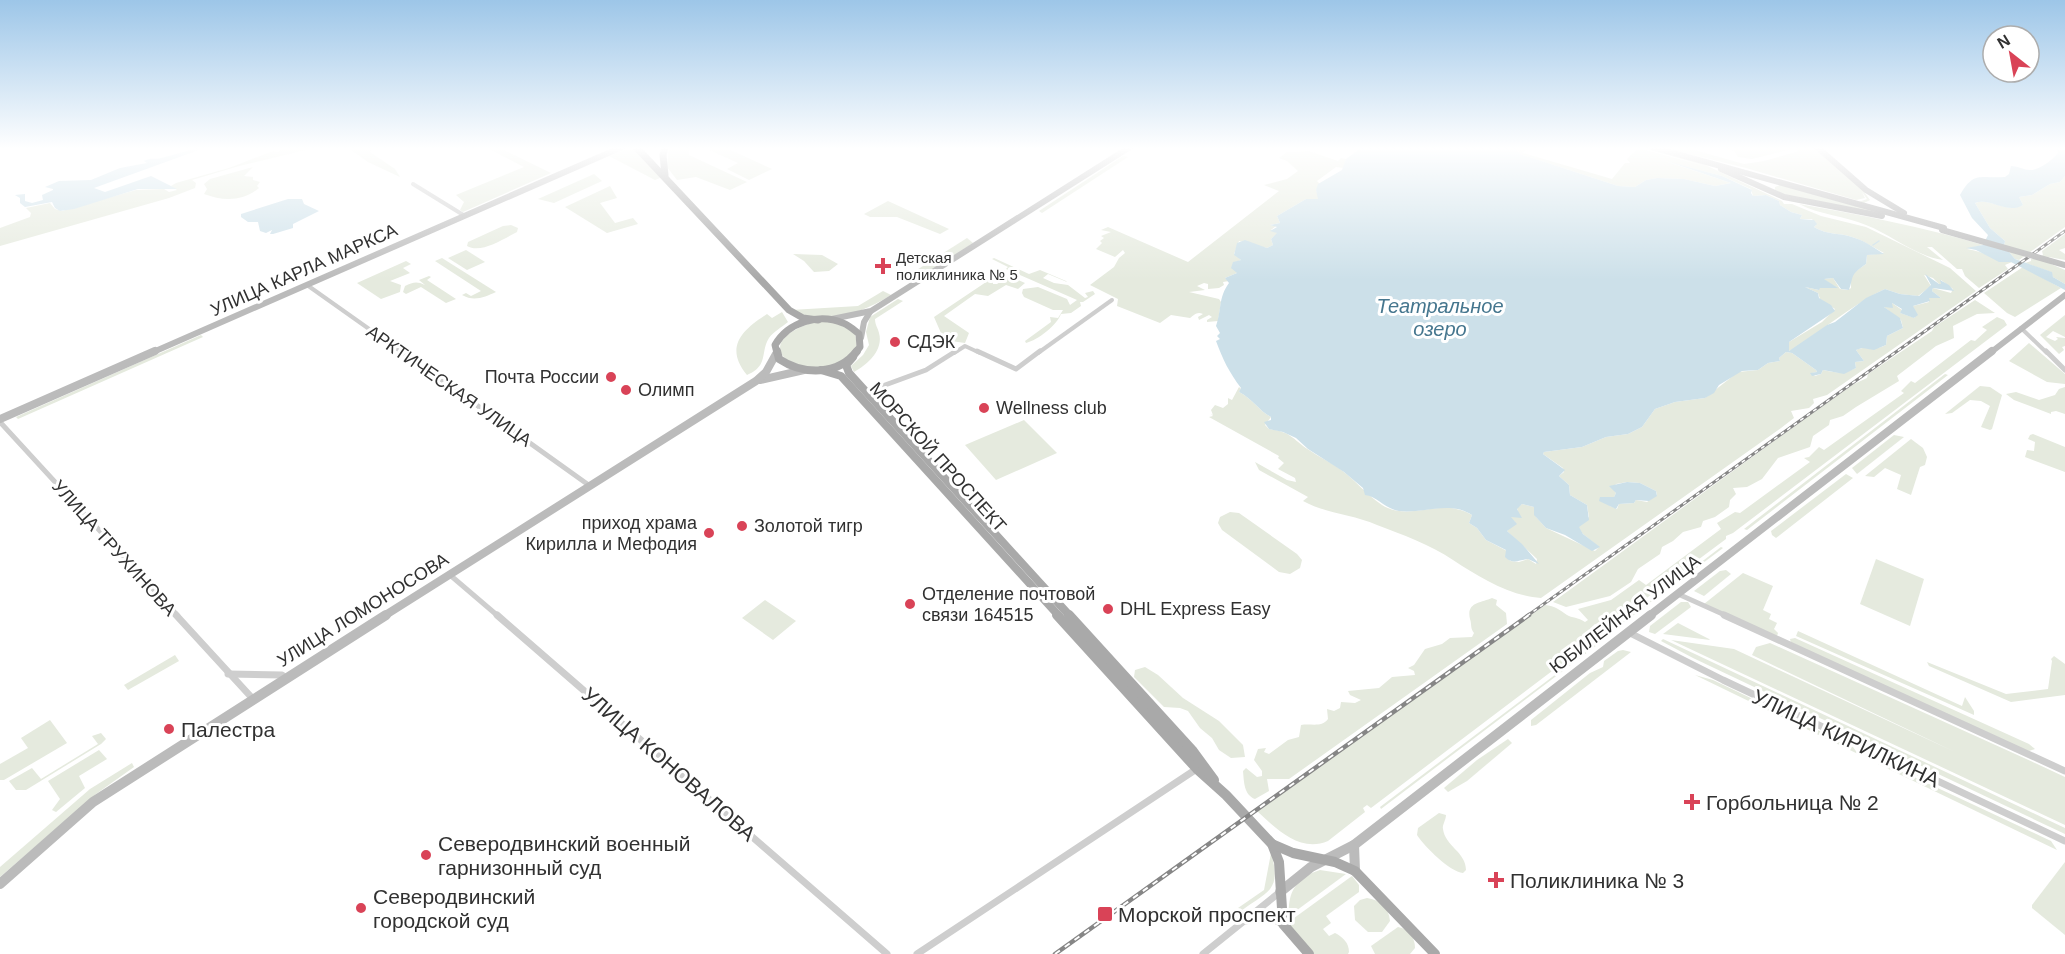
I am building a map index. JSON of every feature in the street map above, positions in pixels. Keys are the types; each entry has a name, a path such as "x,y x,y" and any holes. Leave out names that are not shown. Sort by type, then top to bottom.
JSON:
{"main road":[{"name":"УЛИЦА КАРЛА МАРКСА","path":"0,421 521,192"},
{"path":"680,192 789,310 803,318 818,320"},
{"path":"786,330 802,323 849,317 871,311 1060,192"},
{"path":"1771,192 1943,229 2065,264"},
{"path":"1774,192 1779,195"},
{"path":"1812,192 1930,224"},
{"path":"1852,203 1871,202 1867,192"},
{"path":"1868,192 1892,207 1943,229"},
{"name":"ЮБИЛЕЙНАЯ УЛИЦА","path":"1280,892 1311,867 1327,861 1354,845 2065,296"},
{"path":"756,381 766,372 776,354 777,341 790,321 789,310"},
{"path":"756,381 782,373 821,370 840,365 853,357 860,347 864,321 871,311"},
{"path":"827,319 849,325 858,332 861,338"},
{"path":"776,354 786,364 806,370"},
{"name":"МОРСКОЙ ПРОСПЕКТ","path":"853,357 846,364 846,369 862,394"},
{"name":"МОРСКОЙ ПРОСПЕКТ","path":"821,370 839,375 862,394 1272,844 1292,854 1348,866 1355,870 1435,954"},
{"name":"УЛИЦА ЛОМОНОСОВА","path":"0,884 93,802 756,381"},
{"name":"МОРСКОЙ ПРОСПЕКТ","path":"1272,844 1279,862 1283,924"},
{"path":"1354,845 1355,870"},
{"path":"1283,924 1309,954"}],"street":[{"path":"425,192 465,216"},
{"name":"АРКТИЧЕСКАЯ УЛИЦА","path":"307,285 590,486"},
{"path":"862,394 926,370 965,346 1016,369 1112,300"},
{"path":"2021,328 2065,370"},
{"name":"УЛИЦА ТРУХИНОВА","path":"0,421 253,699"},
{"name":"УЛИЦА КОНОВАЛОВА","path":"450,575 680,772 887,954"},
{"path":"1678,594 2065,771"},
{"name":"УЛИЦА КИРИЛКИНА","path":"1628,632 1723,680 2065,841"},
{"path":"228,674 282,675 286,678"},
{"path":"917,954 1200,767"},
{"name":"ЮБИЛЕЙНАЯ УЛИЦА","path":"1203,954 1280,892"},
{"path":"1245,922 1264,917 1278,920 1283,924"}],"shaded area":[{"path":"131,192 186,192 0,246 0,228 30,217 31,213 26,208 50,203 55,209 62,211"},
{"path":"205,192 255,192 232,199 204,194"},
{"path":"464,192 509,192 463,212 460,210 464,202 456,195"},
{"path":"555,192 579,192 554,203 538,199"},
{"path":"598,192 613,192 617,198 600,203 615,223 633,218 638,224 607,233 565,207"},
{"path":"1069,192 1075,192 1042,213 1039,211"},
{"path":"1278,192 1317,192 1319,198 1317,200 1306,199 1277,216 1280,223 1270,225 1276,226 1271,230 1278,233 1271,239 1273,245 1267,248 1239,241 1234,254 1241,260 1233,263 1237,273 1225,278 1229,281 1223,282 1224,285 1208,289 1208,284 1204,283 1197,286 1205,290 1189,292 1219,299 1221,302 1218,321 1207,322 1212,317 1209,315 1199,320 1198,317 1203,314 1199,313 1190,318 1171,315 1160,323 1117,306 1118,299 1090,285 1114,267 1125,253 1123,250 1115,257 1096,249 1104,238 1101,236 1111,232 1101,230 1108,227 1188,262"},
{"path":"1752,192 1762,192 1782,201 1784,204 1792,204 1821,216 1866,227 1950,268 1976,291 1827,395 1813,399 1814,403 1809,408 1791,411 1794,418 1781,428 1541,598 1506,590 1416,540 1368,521 1321,509 1303,501 1308,497 1259,470 1255,462 1287,480 1296,482 1295,478 1278,469 1284,463 1278,458 1279,456 1209,417 1213,416 1211,410 1215,405 1223,408 1228,404 1228,398 1232,400 1239,387 1241,389 1239,392 1271,417 1265,425 1269,429 1287,434 1340,469 1382,505 1393,510 1404,511 1437,508 1460,510 1472,515 1469,523 1477,528 1486,540 1507,551 1510,561 1519,562 1528,559 1536,564 1537,559 1507,531 1515,522 1510,518 1518,512 1517,508 1522,504 1534,507 1536,517 1546,528 1595,551 1599,547 1578,527 1589,517 1587,505 1570,495 1569,485 1559,476 1564,472 1563,468 1543,454 1544,452 1582,447 1606,437 1628,434 1642,427 1655,409 1675,402 1705,398 1738,372 1758,370 1768,363 1780,361 1779,358 1786,352 1792,353 1816,370 1817,372 1812,373 1815,376 1821,374 1823,370 1840,372 1851,370 1856,368 1855,362 1864,361 1856,350 1886,345 1887,336 1903,328 1901,320 1884,307 1891,306 1892,303 1902,310 1900,313 1915,318 1913,306 1929,302 1929,298 1941,298 1932,291 1933,288 1951,293 1953,289 1941,280 1942,284 1939,284 1933,278 1924,275 1931,286 1918,296 1885,289 1789,351 1789,342 1822,322 1835,309 1820,299 1818,293 1805,287 1819,290 1819,287 1837,288 1823,279 1833,278 1840,289 1848,290 1851,288 1854,273 1866,264 1867,255 1884,253 1855,238 1819,230 1814,227 1816,225 1812,219 1800,219 1802,215 1791,212 1780,205 1779,201 1766,195 1753,196","holes":["1627,482 1640,483 1656,491 1657,495 1647,502 1636,500 1634,503 1619,504 1617,509 1600,497 1614,497 1616,493 1613,489 1616,484"]},
{"path":"1776,192 1804,192 1892,216 1798,200"},
{"path":"1827,192 1864,192 1870,200 1864,203 1859,202 1867,199 1862,192 1865,198 1856,200"},
{"path":"2038,192 2065,192 2065,227 2019,260 2015,259 2004,246 2005,241 1990,228 1975,203 1987,202 2011,208 2023,205 2019,197"},
{"path":"888,201 949,229 940,234 897,217 870,217 864,214"},
{"path":"1799,204 1892,222 1983,245 1967,249 2012,262 2005,265 2008,269 1979,288 1965,276 1962,269 1957,269 1932,247 1927,247 1943,260 1913,250 1866,225 1815,211"},
{"path":"511,225 518,228 517,232 499,242 479,248 467,246 468,242 503,226"},
{"path":"2065,234 2065,248 2059,250 2065,254 2065,260 2049,257 2051,264 2065,270 2065,284 2053,277 2051,272 2025,263 2043,255 2042,251"},
{"path":"967,238 973,243 921,277 912,273"},
{"path":"466,250 485,262 467,270 448,258"},
{"path":"793,254 822,255 838,264 829,271 814,272 804,261"},
{"path":"442,258 496,292 475,298 462,295 466,293 471,296 481,291 435,261"},
{"path":"992,259 1029,274 1040,270 1066,281 1048,274 1043,278 1054,283 1068,285 1085,298 1088,297 1085,293 1093,291 1095,294 1080,302 1081,306 1071,313 1061,314 1056,323 1046,332 1026,343 1025,341 1051,322 1050,317 1058,318 1063,310 1053,310 1024,297 1023,289 1038,287 1067,299 1070,305 1077,300 1006,269 1008,267"},
{"path":"406,261 411,264 403,268 410,273 390,281 401,285 400,292 381,299 357,283"},
{"path":"2023,267 2061,288 2015,317 1984,293"},
{"path":"1004,270 993,279 993,284 1009,276 1025,283 1018,289 1006,285 988,296 975,294 944,316 969,333 965,343 944,340 934,317"},
{"path":"431,277 427,280 456,299 446,303 421,287 406,294 403,292 405,286 410,284 425,285 419,280"},
{"path":"883,291 891,295 867,308 842,316 817,318 791,310 858,306"},
{"path":"898,299 903,301 875,319 880,339 877,351 869,361 854,372 851,366 863,355 869,345 866,332 870,317"},
{"path":"1975,300 1995,313 1977,314 1953,326 1954,338 1936,346 1897,376 1899,381 1843,416 1830,420 1829,425 1813,436 1810,447 1778,458 1762,479 1747,487 1733,488 1736,494 1730,500 1729,507 1715,517 1703,521 1701,527 1683,532 1662,547 1660,554 1638,569 1631,582 1610,596 1566,607 1553,602 1810,415 1854,384 1867,378 1868,374"},
{"path":"782,312 788,322 769,338 761,363 747,375 737,356 739,340 750,326 767,314 772,318"},
{"path":"2065,315 2065,337 2053,331 2046,337 2055,341 2058,339 2056,337 2065,338 2065,346 2062,347 2064,350 2059,354 2040,335"},
{"path":"1997,317 2004,320 2007,325 1733,533 1726,536 1726,539 1683,571 1677,568 1674,571 1678,574 1605,630 1595,624 1592,627 1601,634 1371,808 1367,805 1363,808 1365,812 1328,841 1318,844 1298,842 1280,832 1257,811 1545,605 1555,607 1585,622 1588,620 1578,609 1611,600 1639,580 1646,585 1721,529 1717,523 1735,512 1740,513 1810,462 1804,458 1809,457 1819,447 1824,450 1904,393 1901,391 1911,381 1915,383 1971,340 1975,341 1987,330 1982,327"},
{"path":"814,322 836,322 855,333 857,346 843,361 824,367 795,364 785,358 780,350 782,341 793,331"},
{"path":"201,335 203,337 18,419 16,417"},
{"path":"2029,343 2065,374 2065,384 2047,382 2009,361"},
{"path":"1945,374 1948,375 1747,530 1744,529"},
{"path":"1980,386 1990,387 2002,395 1990,430 1981,427 1990,406 1981,401 1970,400 1952,413 1945,414"},
{"path":"2065,387 2065,414 2056,411 2051,414 2014,400 2006,394 2016,392 2039,400 2055,395 2059,389"},
{"path":"1024,420 1057,453 996,480 965,445"},
{"path":"2033,434 2065,447 2065,472 2025,457 2027,450 2034,451 2035,442 2028,439"},
{"path":"1894,435 1904,437 1857,474 1852,468"},
{"path":"1911,439 1923,448 1927,457 1925,465 1920,467 1911,495 1897,489 1901,475 1885,468 1874,477 1865,476"},
{"path":"1846,474 1853,478 1776,538 1772,535 1771,531"},
{"path":"1230,512 1239,513 1297,554 1302,560 1300,568 1290,574 1279,572 1222,530 1218,523 1220,517"},
{"path":"1721,547 1723,548 1611,632 1611,631"},
{"path":"1876,559 1924,579 1910,626 1860,604"},
{"path":"1726,570 1731,574 1704,596 1694,591 1720,571"},
{"path":"1743,573 1773,586 1763,610 1771,614 1769,619 1777,623 1774,629 1778,633 1777,636 1704,604"},
{"path":"1492,598 1497,600 1496,605 1506,613 1507,624 1289,779 1267,779 1269,791 1255,799 1251,797 1245,788 1243,771 1246,768 1257,777 1262,776 1262,771 1254,760 1258,749 1266,748 1264,752 1269,754 1288,740 1299,737 1301,725 1325,722 1328,719 1327,709 1334,711 1340,708 1341,702 1355,703 1361,700 1350,695 1348,691 1379,688 1392,677 1415,675 1414,671 1408,668 1414,665 1425,649 1442,644 1450,638 1472,637 1474,633 1470,609 1475,604"},
{"path":"765,600 796,621 773,640 742,618"},
{"path":"1681,602 1688,602 1691,607 1655,634 1649,632 1650,626"},
{"path":"1678,623 1709,639 1710,640 1663,634"},
{"path":"1798,631 1962,706 1965,697 1974,715 1796,636"},
{"path":"1605,637 1605,639 1381,809 1380,807"},
{"path":"1795,638 2029,744 2035,749 2029,751 2022,749 1791,643 1790,639"},
{"path":"1663,639 2065,828 2065,834 1693,658 1661,641"},
{"path":"1671,640 1734,649 1955,752 1752,655 1756,647 1770,643 2065,777 2065,825"},
{"path":"1623,650 1631,652 1536,725 1531,726 1531,720 1590,673 1603,667 1604,661"},
{"path":"175,655 179,661 128,690 124,685"},
{"path":"2054,656 2065,664 2065,695 2011,702 1929,666 1927,662 2006,694 2048,689 2051,659"},
{"path":"1145,667 1158,675 1183,698 1219,721 1243,745 1245,757 1231,758 1219,750 1212,738 1200,728 1188,711 1164,707 1134,677 1135,670"},
{"path":"1695,675 1713,680 1853,747 1858,754"},
{"path":"50,720 67,743 4,780 0,780 0,764 28,748 21,738"},
{"path":"101,733 106,739 101,744 26,790 16,790 9,781 32,768 41,779 98,744 92,736"},
{"path":"1508,739 1512,743 1467,781 1448,792 1444,788 1477,760"},
{"path":"99,750 107,759 79,776 85,788 56,812 52,810 60,799 48,781"},
{"path":"1882,762 2051,841 2057,850 1878,764"},
{"path":"132,763 134,767 96,794 0,877 0,867 90,789"},
{"path":"1439,813 1446,815 1443,827 1445,835 1463,858 1466,870 1463,873 1451,868 1431,852 1417,835 1418,828"},
{"path":"1271,853 1275,875 1270,889 1241,911 1238,908 1264,890"},
{"path":"2065,862 2065,935 2032,908 2032,905"},
{"path":"1320,870 1346,874 1289,916 1290,900 1295,887 1305,877"},
{"path":"1352,876 1359,885 1359,892 1326,916 1331,923 1323,929 1329,936 1335,933 1343,938 1348,946 1348,954 1313,954 1290,927 1290,921"},
{"path":"1367,898 1380,903 1388,912 1390,921 1382,932 1368,932 1355,920 1354,906 1360,900"},
{"path":"1398,927 1413,937 1415,948 1410,954 1375,954 1371,946"}],"water":[{"path":"50,192 130,192 74,209 60,211 52,202 25,207 20,203 20,198 15,195 25,194 25,201 32,203 43,200 42,195"},
{"name":"Театральное озеро","path":"1316,192 1751,192 1753,196 1766,195 1779,201 1780,205 1791,212 1802,215 1800,219 1814,220 1817,224 1814,227 1819,230 1850,236 1884,254 1867,255 1866,264 1855,273 1849,290 1841,289 1833,278 1824,279 1838,288 1820,288 1819,290 1805,287 1818,293 1819,298 1831,305 1835,311 1789,342 1789,351 1835,322 1866,298 1885,289 1900,294 1919,296 1931,285 1925,274 1939,284 1941,284 1940,280 1949,285 1954,291 1933,288 1932,291 1941,298 1929,298 1930,301 1913,306 1918,315 1914,318 1900,313 1902,309 1892,303 1893,308 1884,307 1900,318 1903,328 1887,336 1886,345 1874,350 1862,348 1856,350 1864,361 1855,362 1856,368 1844,374 1823,370 1821,374 1812,376 1810,373 1817,372 1816,370 1792,353 1786,352 1779,358 1780,361 1768,363 1758,370 1742,371 1719,385 1714,393 1705,398 1675,402 1655,409 1642,427 1628,434 1606,437 1582,447 1544,452 1543,454 1565,470 1559,476 1569,485 1570,495 1587,505 1589,520 1579,527 1583,534 1600,547 1592,551 1565,535 1546,528 1534,515 1534,507 1522,504 1517,509 1522,518 1511,517 1517,524 1507,531 1539,564 1528,559 1511,561 1505,557 1506,550 1486,540 1477,528 1469,523 1472,515 1454,508 1399,511 1365,495 1363,488 1344,472 1308,449 1296,438 1269,429 1264,422 1271,420 1271,417 1239,392 1241,388 1227,366 1216,341 1220,339 1217,336 1220,333 1216,326 1222,299 1229,283 1225,278 1237,273 1231,268 1233,262 1241,260 1234,255 1237,243 1245,240 1267,248 1273,245 1271,239 1277,233 1270,231 1277,227 1270,225 1280,223 1277,216 1306,199 1318,199"},
{"path":"1962,192 2038,192 2019,197 2023,205 2017,208 1987,202 1975,203 1990,228 2005,241 2004,246 2015,259 2052,272 2053,277 2065,284 2065,290 2011,262 1999,262 1976,250 1966,248 1983,245 1988,235 1972,218 1960,195"},
{"path":"288,199 302,199 304,204 319,211 293,224 293,228 273,234 270,234 272,230 266,233 260,231 258,222 248,222 241,217 241,214"},
{"path":"1627,482 1640,483 1656,491 1657,496 1649,501 1636,500 1634,503 1619,504 1616,509 1599,501 1600,497 1614,497 1616,493 1609,486"}],"waterway":[{"path":"1873,245 1879,241"}],"railway":[{"path":"1527,616 2065,231"},
{"path":"1055,954 1529,615"}],"place":[{"name":"Детская поликлиника № 5","path":"883,266"},
{"name":"СДЭК","path":"895,342"},
{"name":"Почта России","path":"611,377"},
{"name":"Олимп","path":"626,390"},
{"name":"Wellness club","path":"984,408"},
{"name":"Золотой тигр","path":"742,526"},
{"name":"приход храма Кирилла и Мефодия","path":"709,533"},
{"name":"Отделение почтовой связи 164515","path":"910,604"},
{"name":"DHL Express Easy","path":"1108,609"},
{"name":"Палестра","path":"169,729"},
{"name":"Горбольница № 2","path":"1692,802"},
{"name":"Северодвинский военный гарнизонный суд","path":"426,855"},
{"name":"Поликлиника № 3","path":"1496,880"},
{"name":"Северодвинский городской суд","path":"361,908"},
{"name":"Морской проспект","path":"1105,914"}]}
